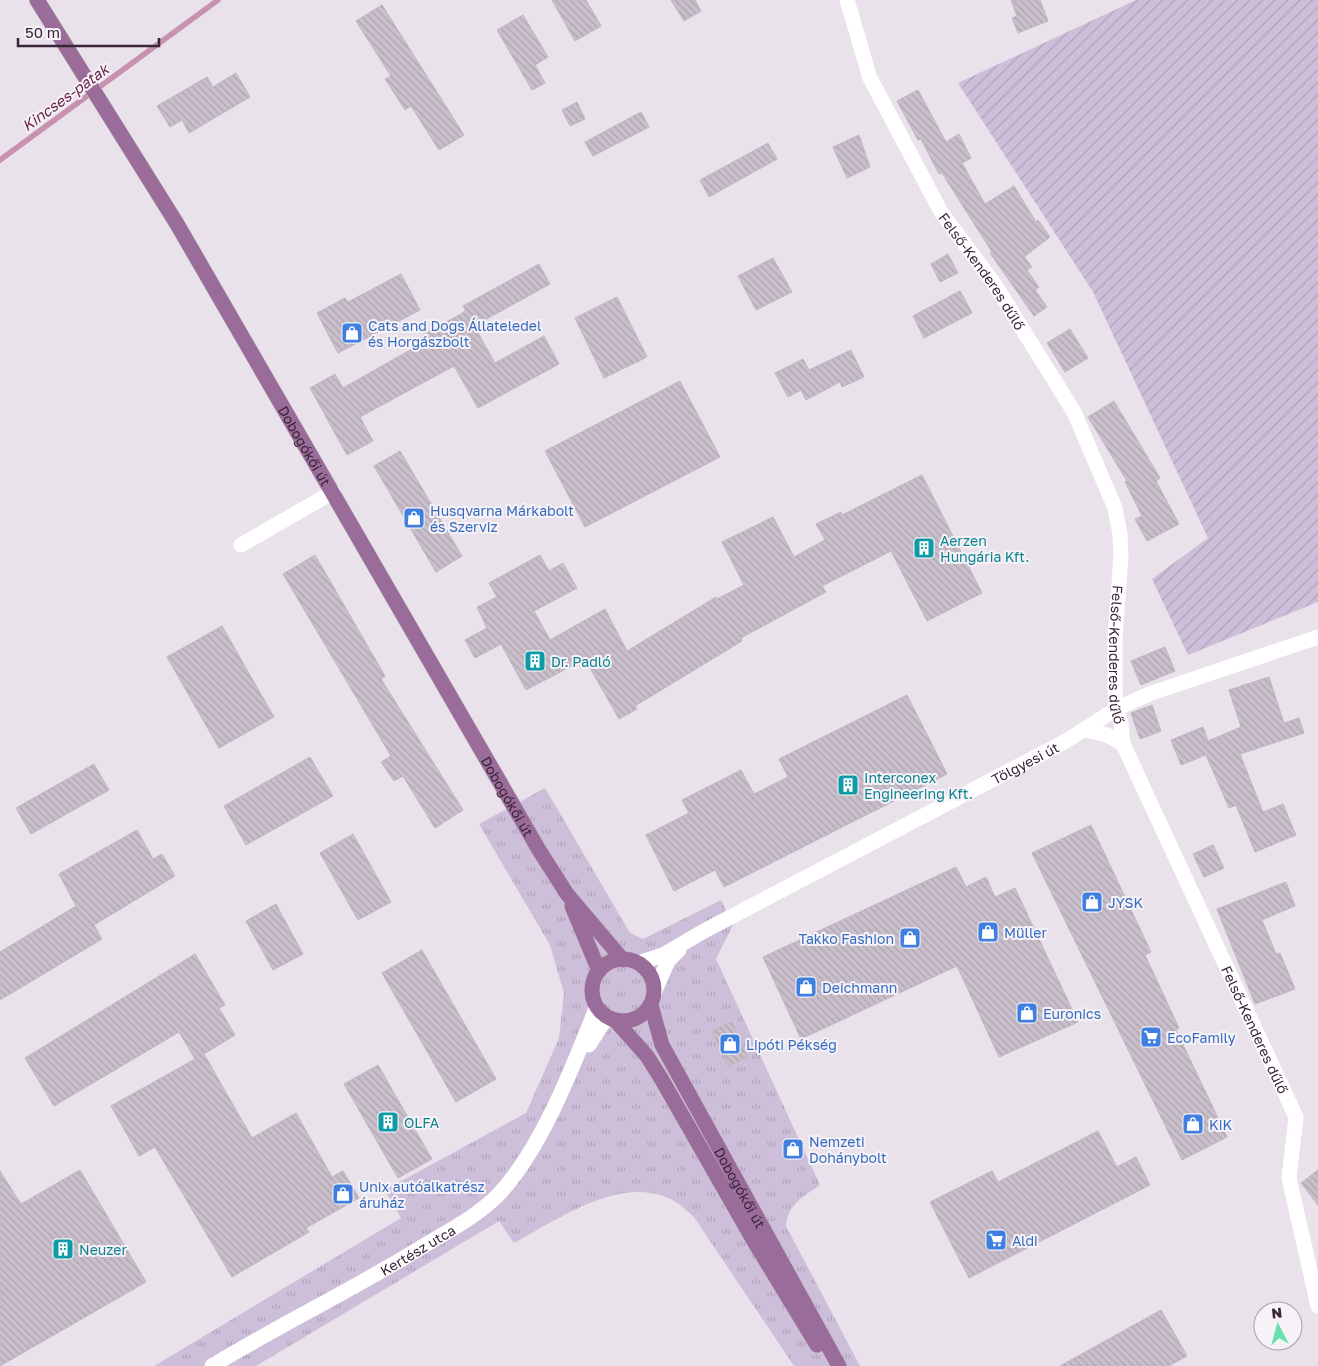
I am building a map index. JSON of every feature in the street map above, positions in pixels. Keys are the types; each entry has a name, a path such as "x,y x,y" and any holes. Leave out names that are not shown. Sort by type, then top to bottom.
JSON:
{"main road":[{"name":"Dobogókői út","path":"37,0 177,224 520,818 567,894 599,971"},
{"name":"Dobogókői út","path":"567,894 630,961"},
{"path":"630,961 650,974 652,999 636,1019 606,1014 593,989 599,971 609,963 630,961"},
{"name":"Dobogókői út","path":"652,999 662,1045 839,1366"},
{"name":"Dobogókői út","path":"606,1014 647,1056 755,1243 830,1366"}],"street":[{"name":"Felső-Kenderes dűlő","path":"847,0 870,78 927,187 941,212 995,285 1074,412 1115,508 1120,534 1121,556 1116,637 1116,709 1121,723 1123,744 1296,1117 1289,1178 1318,1306"},
{"path":"241,545 333,492"},
{"name":"Tölgyesi út","path":"630,961 663,955 1085,730 1116,709 1149,694 1318,637"},
{"path":"1085,730 1107,735 1123,744"},
{"name":"Tölgyesi út","path":"652,999 668,961 689,940"},
{"name":"Kertész utca","path":"212,1366 372,1278 480,1211 512,1176 535,1141 569,1076 606,1014"}],"green space":[{"path":"1136,0 1318,0 1318,602 1188,655 1152,579 1208,538 1093,292 958,83"},
{"path":"545,788 630,933 643,939 721,900 733,925 716,959 820,1185 797,1202 787,1218 786,1226 860,1366 794,1366 694,1217 676,1202 656,1194 635,1192 614,1195 592,1202 571,1211 514,1243 499,1221 256,1366 154,1366 401,1218 385,1190 526,1113 559,1038 564,993 550,945 479,824"}],"building":[{"path":"552,0 586,0 601,26 575,41"},
{"path":"671,0 695,0 701,11 684,21"},
{"path":"1011,0 1040,0 1048,21 1018,33 1012,18 1017,16"},
{"path":"382,5 464,135 439,150 411,106 405,110 385,79 391,76 356,21"},
{"path":"523,15 548,57 535,65 545,83 532,90 497,30"},
{"path":"236,73 250,97 189,133 182,120 170,127 157,106 207,77 213,87"},
{"path":"918,90 946,142 959,134 971,158 962,163 985,204 1014,186 1036,222 1038,220 1050,237 1024,257 1032,267 1027,270 1039,287 1035,290 1047,307 1034,316 990,253 992,252 942,173 939,174 921,139 918,140 897,101"},
{"path":"577,102 585,119 570,126 562,110"},
{"path":"641,112 649,127 593,156 585,142"},
{"path":"859,135 870,167 847,178 833,147"},
{"path":"768,143 777,159 709,197 700,180"},
{"path":"948,254 958,273 940,282 931,264"},
{"path":"773,258 792,292 756,310 738,276"},
{"path":"539,264 550,284 474,326 495,363 544,336 559,364 478,408 454,366 360,417 373,441 347,455 310,388 335,374 343,388 426,341 423,335 466,311 463,306"},
{"name":"Cats and Dogs Állateledel és Horgászbolt","path":"401,274 420,310 338,353 317,313 345,298 348,302"},
{"path":"960,291 972,313 924,338 913,316"},
{"path":"617,297 647,357 604,378 575,318"},
{"path":"1070,329 1088,358 1065,372 1047,343"},
{"path":"851,350 864,377 842,387 840,382 806,400 801,390 788,397 775,373 803,359 809,370"},
{"path":"680,381 720,457 585,527 545,451"},
{"path":"1114,401 1160,478 1156,481 1179,524 1147,541 1135,519 1142,516 1125,482 1127,481 1088,417"},
{"path":"400,451 462,556 436,572 374,466"},
{"path":"922,475 982,593 927,621 891,551 822,586 826,592 741,638 742,641 635,706 637,709 619,719 585,659 526,690 501,644 475,658 465,640 487,628 477,607 497,597 489,583 540,555 549,571 563,563 577,588 534,611 550,640 605,609 627,651 716,597 717,599 744,585 722,542 773,517 794,557 825,540 816,524 841,512 842,515"},
{"path":"315,555 385,676 381,679 463,810 435,828 403,776 394,781 381,762 391,756 283,574"},
{"path":"222,626 274,717 219,748 167,657"},
{"path":"1165,647 1175,671 1141,685 1131,661"},
{"path":"1269,677 1284,723 1299,718 1304,733 1240,754 1263,812 1283,804 1296,835 1255,852 1236,805 1229,808 1206,755 1181,765 1171,740 1203,727 1208,741 1241,727 1229,690"},
{"name":"Interconex Engineering Kft.","path":"907,695 947,774 724,887 715,870 674,891 646,835 689,813 682,800 741,770 754,794 788,777 779,759"},
{"path":"1152,705 1161,731 1140,739 1131,713"},
{"path":"310,757 333,796 246,845 224,806"},
{"path":"94,764 109,790 31,834 16,808"},
{"name":"JYSK","path":"1091,825 1151,952 1145,955 1179,1028 1176,1030 1227,1137 1182,1160 1032,853"},
{"path":"137,830 153,859 162,854 175,876 94,925 102,939 0,1000 0,952 76,906 59,874"},
{"path":"353,834 391,902 358,920 320,853"},
{"path":"1213,845 1224,868 1204,877 1193,854"},
{"path":"956,867 966,887 986,877 995,897 1015,888 1078,1022 999,1057 957,966 801,1039 763,957"},
{"path":"1286,882 1295,906 1262,920 1276,954 1280,953 1295,989 1255,1004 1217,909"},
{"path":"276,904 303,954 273,970 246,921"},
{"path":"422,950 496,1079 456,1102 382,973"},
{"path":"195,954 225,1005 219,1008 235,1035 204,1054 252,1138 296,1113 332,1177 343,1171 359,1198 306,1228 309,1232 232,1277 155,1147 139,1156 111,1106 195,1059 179,1032 54,1106 25,1058"},
{"name":"Lipóti Pékség","path":"732,1022 747,1057 728,1066 712,1031"},
{"name":"OLFA","path":"378,1065 432,1159 398,1178 344,1084"},
{"name":"Aldi","path":"1098,1131 1117,1167 1136,1157 1150,1185 969,1278 930,1202 992,1171 998,1182"},
{"name":"Neuzer","path":"80,1170 146,1282 0,1366 0,1171 21,1204"},
{"path":"1318,1170 1318,1205 1301,1183"},
{"path":"1161,1310 1187,1356 1169,1366 1060,1366"}],"waterway":[{"name":"Kincses-patak","path":"0,160 218,0"}],"place":[{"name":"Cats and Dogs Állateledel és Horgászbolt","path":"352,333"},
{"name":"Husqvarna Márkabolt és Szerviz","path":"414,518"},
{"name":"Aerzen Hungária Kft.","path":"924,548"},
{"name":"Dr. Padló","path":"535,661"},
{"name":"Interconex Engineering Kft.","path":"848,785"},
{"name":"JYSK","path":"1092,902"},
{"name":"Müller","path":"988,932"},
{"name":"Takko Fashion","path":"910,938"},
{"name":"Deichmann","path":"806,987"},
{"name":"Euronics","path":"1027,1013"},
{"name":"EcoFamily","path":"1151,1037"},
{"name":"Lipóti Pékség","path":"730,1044"},
{"name":"OLFA","path":"388,1122"},
{"name":"KiK","path":"1193,1124"},
{"name":"Nemzeti Dohánybolt","path":"793,1149"},
{"name":"Unix autóalkatrész áruház","path":"343,1194"},
{"name":"Aldi","path":"996,1240"},
{"name":"Neuzer","path":"63,1249"}]}
